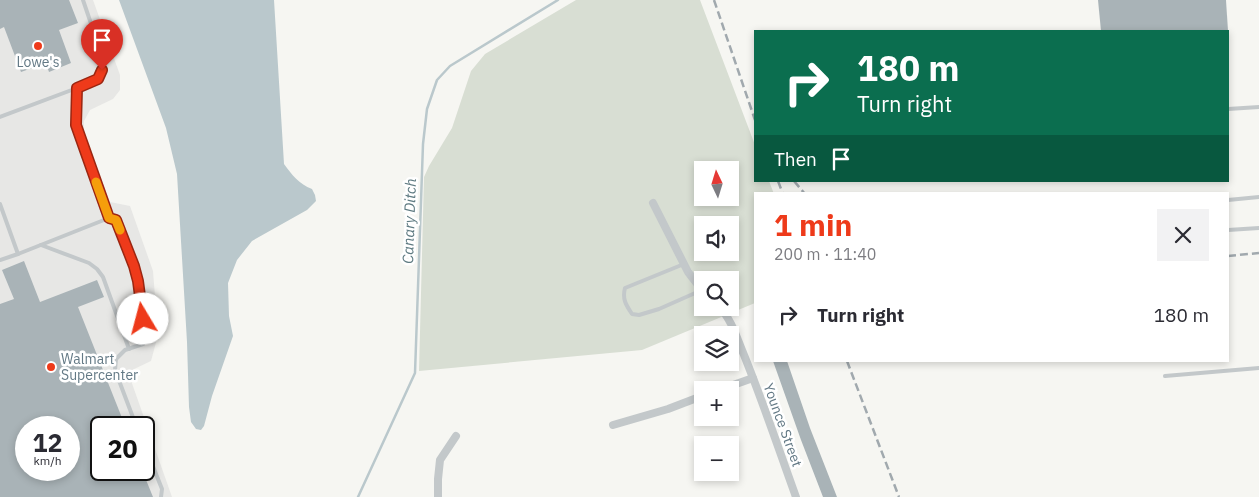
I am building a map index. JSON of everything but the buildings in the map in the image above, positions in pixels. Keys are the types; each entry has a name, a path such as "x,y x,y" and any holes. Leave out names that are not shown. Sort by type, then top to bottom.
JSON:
{"street":[{"path":"653,203 688,272 694,280"},
{"name":"Younce Street","path":"727,316 753,378 796,497"},
{"path":"739,383 753,378"},
{"path":"612,425 668,409 694,399"},
{"path":"438,497 440,460 456,436"}],"lane":[{"path":"0,117 98,79 102,70 100,50 82,0"},
{"path":"77,88 76,125 109,218"},
{"path":"1229,109 1259,107"},
{"path":"1229,200 1259,197"},
{"path":"0,204 18,254"},
{"path":"0,260 109,218 116,220 138,281 146,336 143,344 125,350 116,359 115,370 132,416"},
{"path":"1229,230 1259,228"},
{"path":"41,245 89,263 97,269 103,277 129,349"},
{"path":"684,264 625,288 624,302 632,314 639,315 659,309 694,294"},
{"path":"1165,376 1259,368"},
{"path":"155,472 162,489 161,497"}],"shaded area":[{"path":"0,0 93,0 120,75 120,90 113,99 90,110 84,121 84,135 110,202 130,206 153,271 158,335 151,361 128,372 143,416 90,416 90,481 155,481 155,449 172,497 0,497"},
{"path":"119,0 274,0 284,164 296,179 312,189 315,195 316,201 307,210 252,241 237,260 228,283 229,316 233,336 212,396 204,426 201,430 196,429 191,422 189,407 177,174 166,128"},
{"path":"576,0 700,0 754,142 754,182 769,182 773,192 754,192 754,303 739,310 739,271 694,271 694,316 724,316 700,326 694,326 694,328 642,350 419,371 424,177 452,128 471,71 485,54"}],"waterway":[{"name":"Canary Ditch","path":"358,497 415,373 423,144 427,109 437,80 450,66 558,0"}],"railway":[{"path":"714,0 754,117"},
{"path":"778,182 782,192"},
{"path":"795,182 803,192"},
{"path":"1229,256 1259,253"},
{"path":"847,362 899,497"}],"slow traffic":[{"path":"96,182 109,218 116,220 120,230"}],"place":[{"name":"Lowe's","path":"38,46"},
{"name":"Walmart Supercenter","path":"51,367"}],"route":[{"path":"102,70 98,79 77,88 76,125 109,218 116,220 134,266 143,319"}]}
